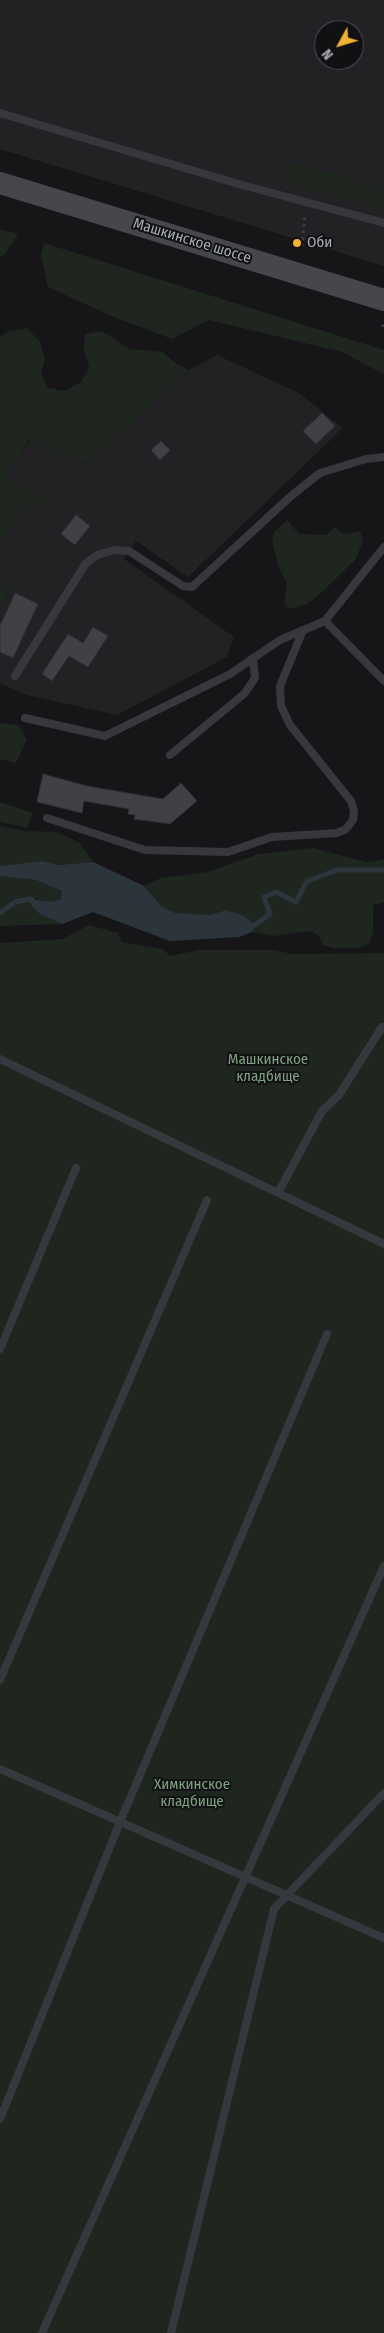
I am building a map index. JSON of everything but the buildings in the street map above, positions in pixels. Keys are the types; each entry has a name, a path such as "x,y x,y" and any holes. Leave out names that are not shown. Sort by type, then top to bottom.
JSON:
{"main road":[{"name":"Машкинское шоссе","path":"0,183 384,300"}],"lane":[{"path":"0,113 242,185 384,224"},
{"path":"15,676 86,564 97,555 115,550 129,551 183,586 192,587 291,496 320,473 366,459 384,457"},
{"path":"25,718 104,736 230,674 280,640 325,621 384,546"},
{"path":"325,621 384,681"},
{"path":"47,818 145,850 228,852 272,837 337,833 346,829 353,820 354,811 351,801 290,725 281,706 280,686 291,654 303,630"},
{"path":"170,755 244,694 254,678 253,658"},
{"path":"278,1193 322,1111 340,1095 382,1027 384,1029"},
{"path":"0,1059 384,1244"},
{"path":"0,1349 76,1168"},
{"path":"0,1680 207,1200"},
{"path":"0,2120 120,1822 327,1334"},
{"path":"42,2333 244,1876 384,1566"},
{"path":"0,1769 384,1938"},
{"path":"171,2333 274,1909 286,1894 384,1793"}],"path":[{"path":"302,246 305,214"},
{"path":"383,327 384,322"}],"shaded area":[{"path":"0,0 384,0 384,266 0,149"},
{"path":"217,355 299,393 343,428 188,577 136,541 124,559 234,637 227,657 117,715 26,695 0,683 0,609 9,589 0,584 0,546 20,509 49,503 3,477 30,440 86,464 189,370"},
{"path":"42,861 58,865 93,862 144,886 161,906 175,913 210,915 226,910 242,915 255,925 252,932 239,937 170,941 93,912 62,924 40,914 32,906 29,899 51,902 61,899 62,891 36,880 0,876 0,866"}],"green space":[{"path":"289,161 384,189 384,209 282,182 284,168"},
{"path":"0,229 18,234 3,257 0,256"},
{"path":"44,243 384,350 384,374 342,352 209,320 172,339 109,315 48,287 41,255"},
{"path":"27,328 40,342 45,359 41,374 48,388 65,391 81,382 89,367 84,351 85,334 102,331 130,349 163,352 175,363 189,370 86,464 29,440 4,477 50,504 20,509 0,546 0,337 9,331"},
{"path":"287,520 299,534 326,535 335,527 343,534 360,531 363,541 356,559 321,593 307,604 289,609 284,602 287,583 279,568 272,542 274,532"},
{"path":"0,584 9,589 0,609"},
{"path":"0,723 18,725 27,739 16,763 0,759"},
{"path":"0,802 33,813 27,828 0,822"},
{"path":"0,826 25,831 57,832 80,843 93,862 58,865 42,861 0,866"},
{"path":"313,848 367,862 384,859 384,902 373,905 373,934 369,943 360,948 333,948 323,945 319,936 311,931 274,936 252,932 254,925 242,915 226,910 210,915 176,914 161,906 144,886 161,878 207,872 259,854"},
{"path":"0,876 36,880 63,891 61,899 51,902 42,902 35,898 40,914 62,924 0,926"},
{"name":"Химкинское кладбище","path":"89,925 118,933 122,942 163,949 170,956 199,950 275,950 292,954 384,953 384,2333 0,2333 0,943 63,939"}],"waterway":[{"path":"248,927 255,925 270,914 264,897 276,892 296,902 307,881 337,870 384,870"},
{"path":"0,913 15,902 31,899 34,903"}],"place":[{"name":"Оби","path":"297,243"}],"park label":[{"name":"Машкинское кладбище","path":"268,1068"}]}
